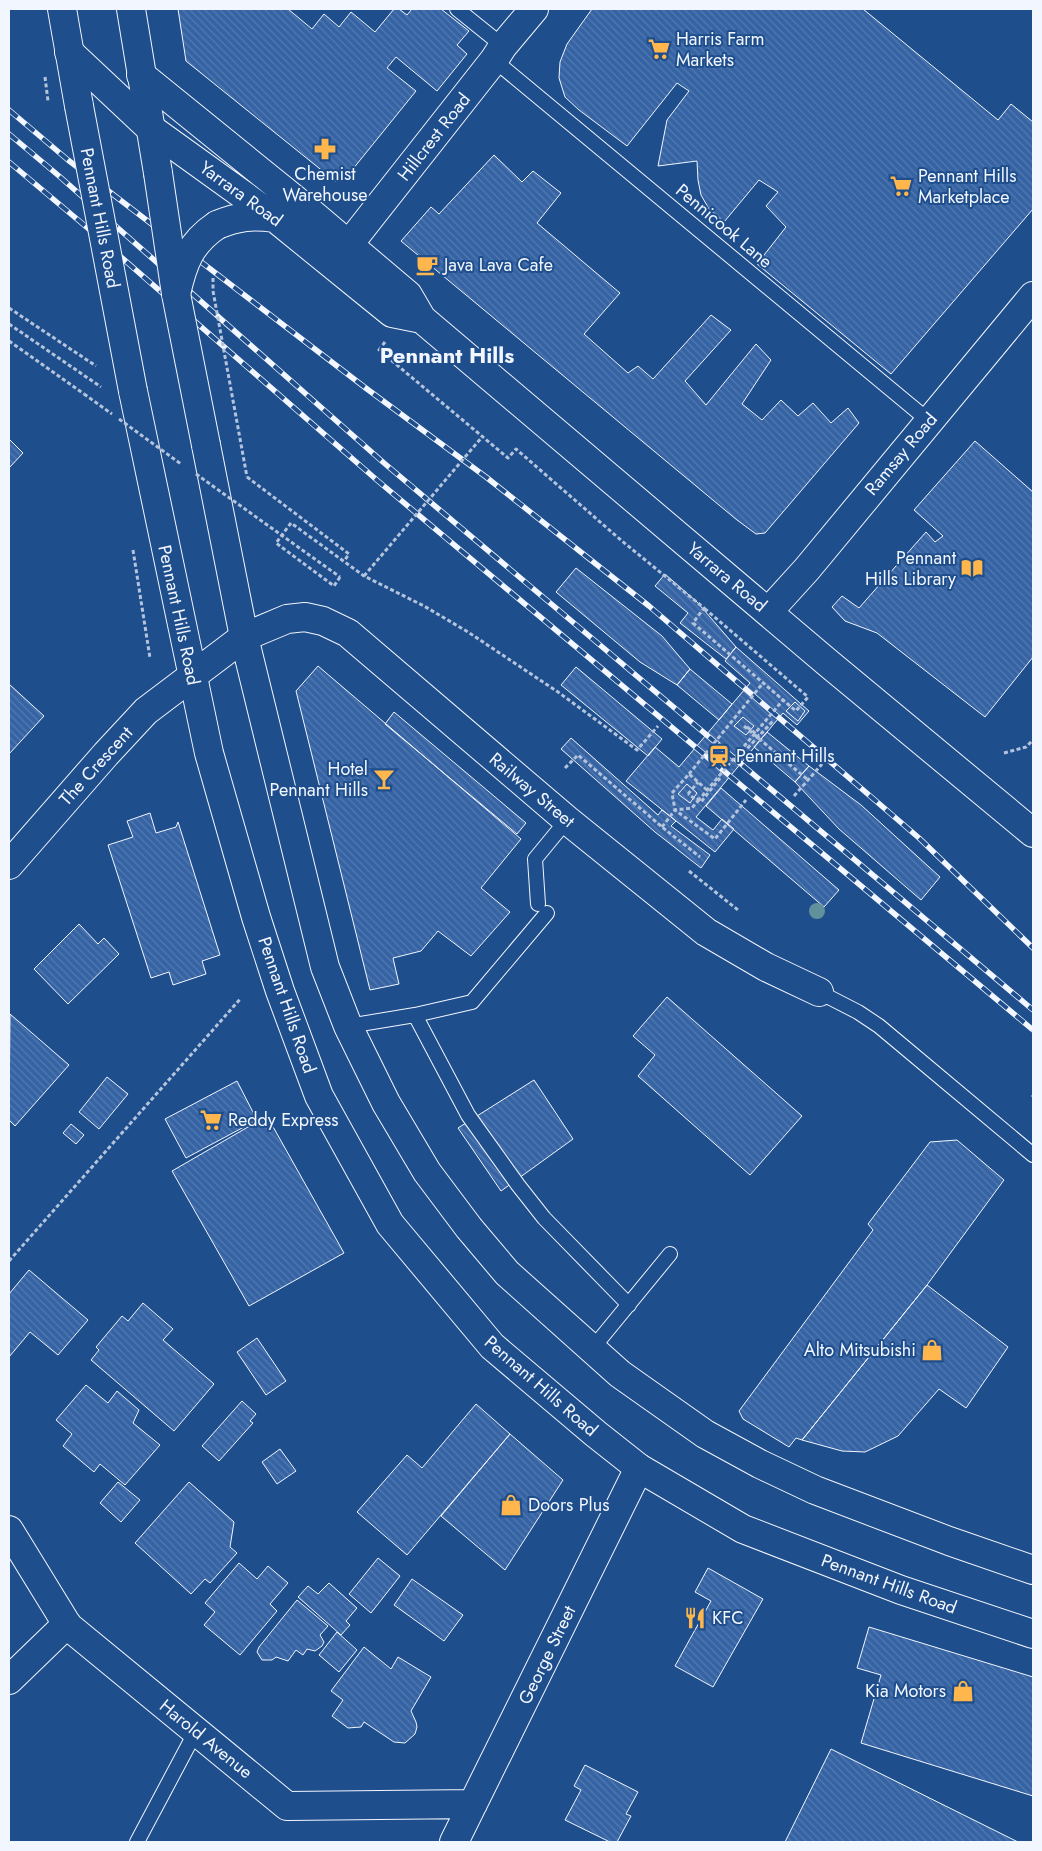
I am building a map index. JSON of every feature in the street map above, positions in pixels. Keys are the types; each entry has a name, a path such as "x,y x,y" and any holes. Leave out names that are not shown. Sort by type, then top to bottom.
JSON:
{"main road":[{"name":"Pennant Hills Road","path":"62,9 133,391 209,753 256,917 280,991 319,1096 390,1224 492,1346 639,1468 743,1529 901,1590 1033,1634"},
{"path":"131,9 176,294 244,637 325,968 348,1026 386,1103 427,1172 469,1228 507,1273 620,1374 705,1434 760,1464 815,1490 949,1541 1033,1570"},
{"name":"Hillcrest Road","path":"340,255 534,9"},
{"name":"Yarrara Road","path":"69,52 150,128 275,218 340,255"},
{"name":"Yarrara Road","path":"141,75 340,255 392,313 422,319 1033,833"},
{"path":"176,294 181,271 191,249 205,233 217,224 234,218 252,215 275,218"},
{"name":"Ramsay Road","path":"768,612 1033,296"},
{"name":"Railway Street","path":"192,677 244,637 287,619 305,617 323,621 348,633 567,820 706,932 766,967 818,992"},
{"name":"The Crescent","path":"9,865 106,754 146,712 192,677"},
{"name":"George Street","path":"454,1842 639,1468"},
{"name":"Harold Avenue","path":"9,1530 67,1624 287,1806 473,1804"},
{"path":"9,1680 67,1624"}],"lane":[{"name":"Pennicook Lane","path":"457,9 499,53 929,420"},
{"path":"348,1026 472,1002 543,908 535,859 567,820"},
{"path":"818,992 858,1012 879,1026 1033,1155"},
{"path":"415,1014 468,1115 518,1185 544,1218 629,1305"},
{"path":"592,1349 670,1254"},
{"path":"137,1842 196,1731"}],"path":[{"path":"213,270 213,291 247,477 349,554 344,561"},
{"path":"9,308 96,366"},
{"path":"9,324 103,389"},
{"path":"9,341 276,532 284,537 340,577 334,586 276,544 281,537 286,530 291,523 364,576 446,618 558,692 637,750 658,726"},
{"path":"386,341 379,350 508,458 516,449 622,541 704,608 808,697 796,711 693,623 704,608"},
{"path":"364,576 482,436"},
{"path":"746,800 715,839 675,810 672,794 763,683"},
{"path":"662,827 675,810 692,808 783,700"},
{"path":"743,753 773,721"},
{"path":"759,736 744,726 808,780"},
{"path":"1004,753 1026,747 1033,740"},
{"path":"565,768 578,755 700,857"},
{"path":"794,796 822,764"},
{"path":"688,774 707,790"},
{"path":"688,794 701,802 720,778"},
{"path":"688,794 698,782"},
{"path":"688,794 698,801"},
{"path":"689,871 738,910"},
{"path":"9,1261 242,998"}],"building":[{"path":"178,9 288,9 312,29 324,14 339,27 351,12 375,32 394,9 399,9 407,15 412,9 441,9 469,31 457,45 467,54 437,91 396,57 387,68 416,91 344,180 335,181 186,61"},
{"name":"Pennant Hills Marketplace","path":"592,9 863,9 998,120 1011,104 1033,122 1033,209 891,374 757,264 786,227 766,206 778,192 759,180 724,222 709,209 701,195 697,161 658,166 667,120 689,91 677,83 627,146 579,110 565,97 559,78 560,62 567,44"},
{"path":"494,155 522,182 533,171 561,193 537,223 620,293 584,334 628,373 638,366 653,379 711,315 731,330 685,381 706,405 756,344 771,360 742,404 762,420 781,400 798,416 813,403 831,423 848,408 859,423 765,533 756,534 737,520 401,241 431,207 439,214"},
{"path":"9,439 23,453 9,468"},
{"path":"975,441 1033,492 1033,657 985,717 877,633 845,621 832,607 842,596 859,608 926,532 935,542 943,536 914,510"},
{"path":"576,568 662,636 690,669 677,685 640,662 556,592"},
{"path":"665,574 697,602 736,647 726,659 680,623 688,613 655,586"},
{"path":"736,647 809,711 797,725 783,713 696,817 713,830 722,819 734,829 715,852 626,781 655,747 679,767 750,683 725,661"},
{"name":"Hotel Pennant Hills","path":"318,666 521,839 481,888 510,912 471,956 438,931 421,951 393,958 399,984 370,990 296,691"},
{"path":"576,667 662,739 648,756 561,685"},
{"path":"690,669 732,704 719,720 677,685"},
{"path":"9,684 44,716 9,754"},
{"path":"795,702 805,711 798,721 786,711"},
{"path":"394,712 526,823 517,834 385,724"},
{"path":"743,717 754,726 746,735 734,726"},
{"path":"767,732 809,766 795,782 754,747"},
{"path":"571,738 658,815 662,810 676,821 671,826 710,855 701,868 655,832 561,749"},
{"path":"809,766 861,805 940,877 921,900 839,829 795,782"},
{"path":"687,784 697,793 690,803 678,794"},
{"path":"721,788 839,890 824,907 706,806"},
{"path":"150,813 156,833 176,827 178,822 220,955 202,961 206,974 173,985 169,972 151,978 108,845 133,837 127,821"},
{"path":"79,924 98,944 104,938 119,954 68,1004 34,969"},
{"path":"667,997 802,1116 750,1175 638,1076 655,1055 633,1036"},
{"path":"10,1014 69,1065 15,1126 9,1120"},
{"path":"107,1077 128,1094 99,1129 79,1112"},
{"path":"534,1080 573,1139 501,1191 458,1128"},
{"name":"Reddy Express","path":"237,1081 257,1120 186,1158 165,1119"},
{"path":"267,1116 344,1253 249,1306 172,1171"},
{"path":"71,1124 84,1135 76,1144 63,1133"},
{"path":"957,1140 1004,1180 927,1285 802,1440 796,1438 789,1447 743,1419 739,1411 873,1230 868,1224 930,1142"},
{"path":"29,1270 88,1320 58,1355 30,1332 9,1357 9,1294"},
{"path":"927,1285 1008,1347 966,1408 939,1389 898,1436 865,1452 842,1451 802,1440"},
{"path":"143,1303 173,1329 163,1340 214,1384 174,1431 91,1360 99,1350 96,1347 122,1316 128,1321"},
{"path":"257,1338 286,1381 266,1395 237,1352"},
{"path":"86,1385 108,1403 117,1391 139,1410 133,1423 160,1445 125,1485 100,1464 94,1472 63,1446 72,1434 56,1420"},
{"path":"242,1401 256,1414 250,1421 253,1423 219,1461 202,1446"},
{"path":"476,1404 510,1434 407,1555 357,1512 407,1455 422,1468"},
{"path":"510,1434 563,1480 505,1570 441,1516"},
{"path":"280,1449 296,1471 277,1484 262,1462"},
{"path":"118,1482 140,1500 121,1522 100,1503"},
{"path":"189,1482 234,1522 230,1547 237,1553 210,1583 205,1579 191,1594 135,1543"},
{"path":"378,1558 400,1576 371,1613 349,1594"},
{"path":"239,1563 257,1579 268,1566 288,1583 270,1604 277,1611 240,1655 204,1625 215,1612 205,1603"},
{"path":"708,1568 763,1599 713,1687 675,1666 711,1601 695,1592"},
{"path":"412,1579 463,1615 444,1641 394,1605"},
{"path":"329,1583 357,1608 346,1621 350,1625 341,1635 298,1597 308,1586 318,1594"},
{"path":"297,1600 328,1626 320,1635 324,1642 322,1646 315,1651 307,1649 303,1655 296,1650 288,1661 276,1657 272,1660 262,1660 257,1652 259,1647"},
{"path":"869,1627 1033,1677 1033,1796 861,1743 881,1675 857,1668"},
{"path":"337,1632 357,1650 339,1672 319,1655"},
{"path":"364,1647 391,1669 398,1657 431,1677 411,1711 417,1727 415,1734 405,1743 394,1742 364,1722 361,1727 348,1728 332,1716 343,1700 331,1691"},
{"path":"831,1749 1018,1842 785,1842"},
{"path":"585,1765 638,1792 626,1814 631,1816 617,1842 610,1842 565,1820 581,1790 574,1786"}],"railway":[{"path":"9,110 68,160 367,389 486,477 649,606 919,838 1033,948"},
{"path":"9,134 384,463 1033,1010"},
{"path":"9,162 90,230 378,481 1033,1030"}],"place":[{"name":"Harris Farm Markets","path":"659,49"},
{"name":"Chemist Warehouse","path":"325,149"},
{"name":"Pennant Hills Marketplace","path":"901,186"},
{"name":"Java Lava Cafe","path":"427,265"},
{"name":"Pennant Hills Library","path":"972,568"},
{"name":"Pennant Hills","path":"719,756"},
{"name":"Hotel Pennant Hills","path":"384,779"},
{"name":"Reddy Express","path":"211,1120"},
{"name":"Alto Mitsubishi","path":"932,1350"},
{"name":"Doors Plus","path":"511,1505"},
{"name":"KFC","path":"695,1618"},
{"name":"Kia Motors","path":"963,1691"}],"district":[{"name":"Pennant Hills","path":"447,355"}]}
